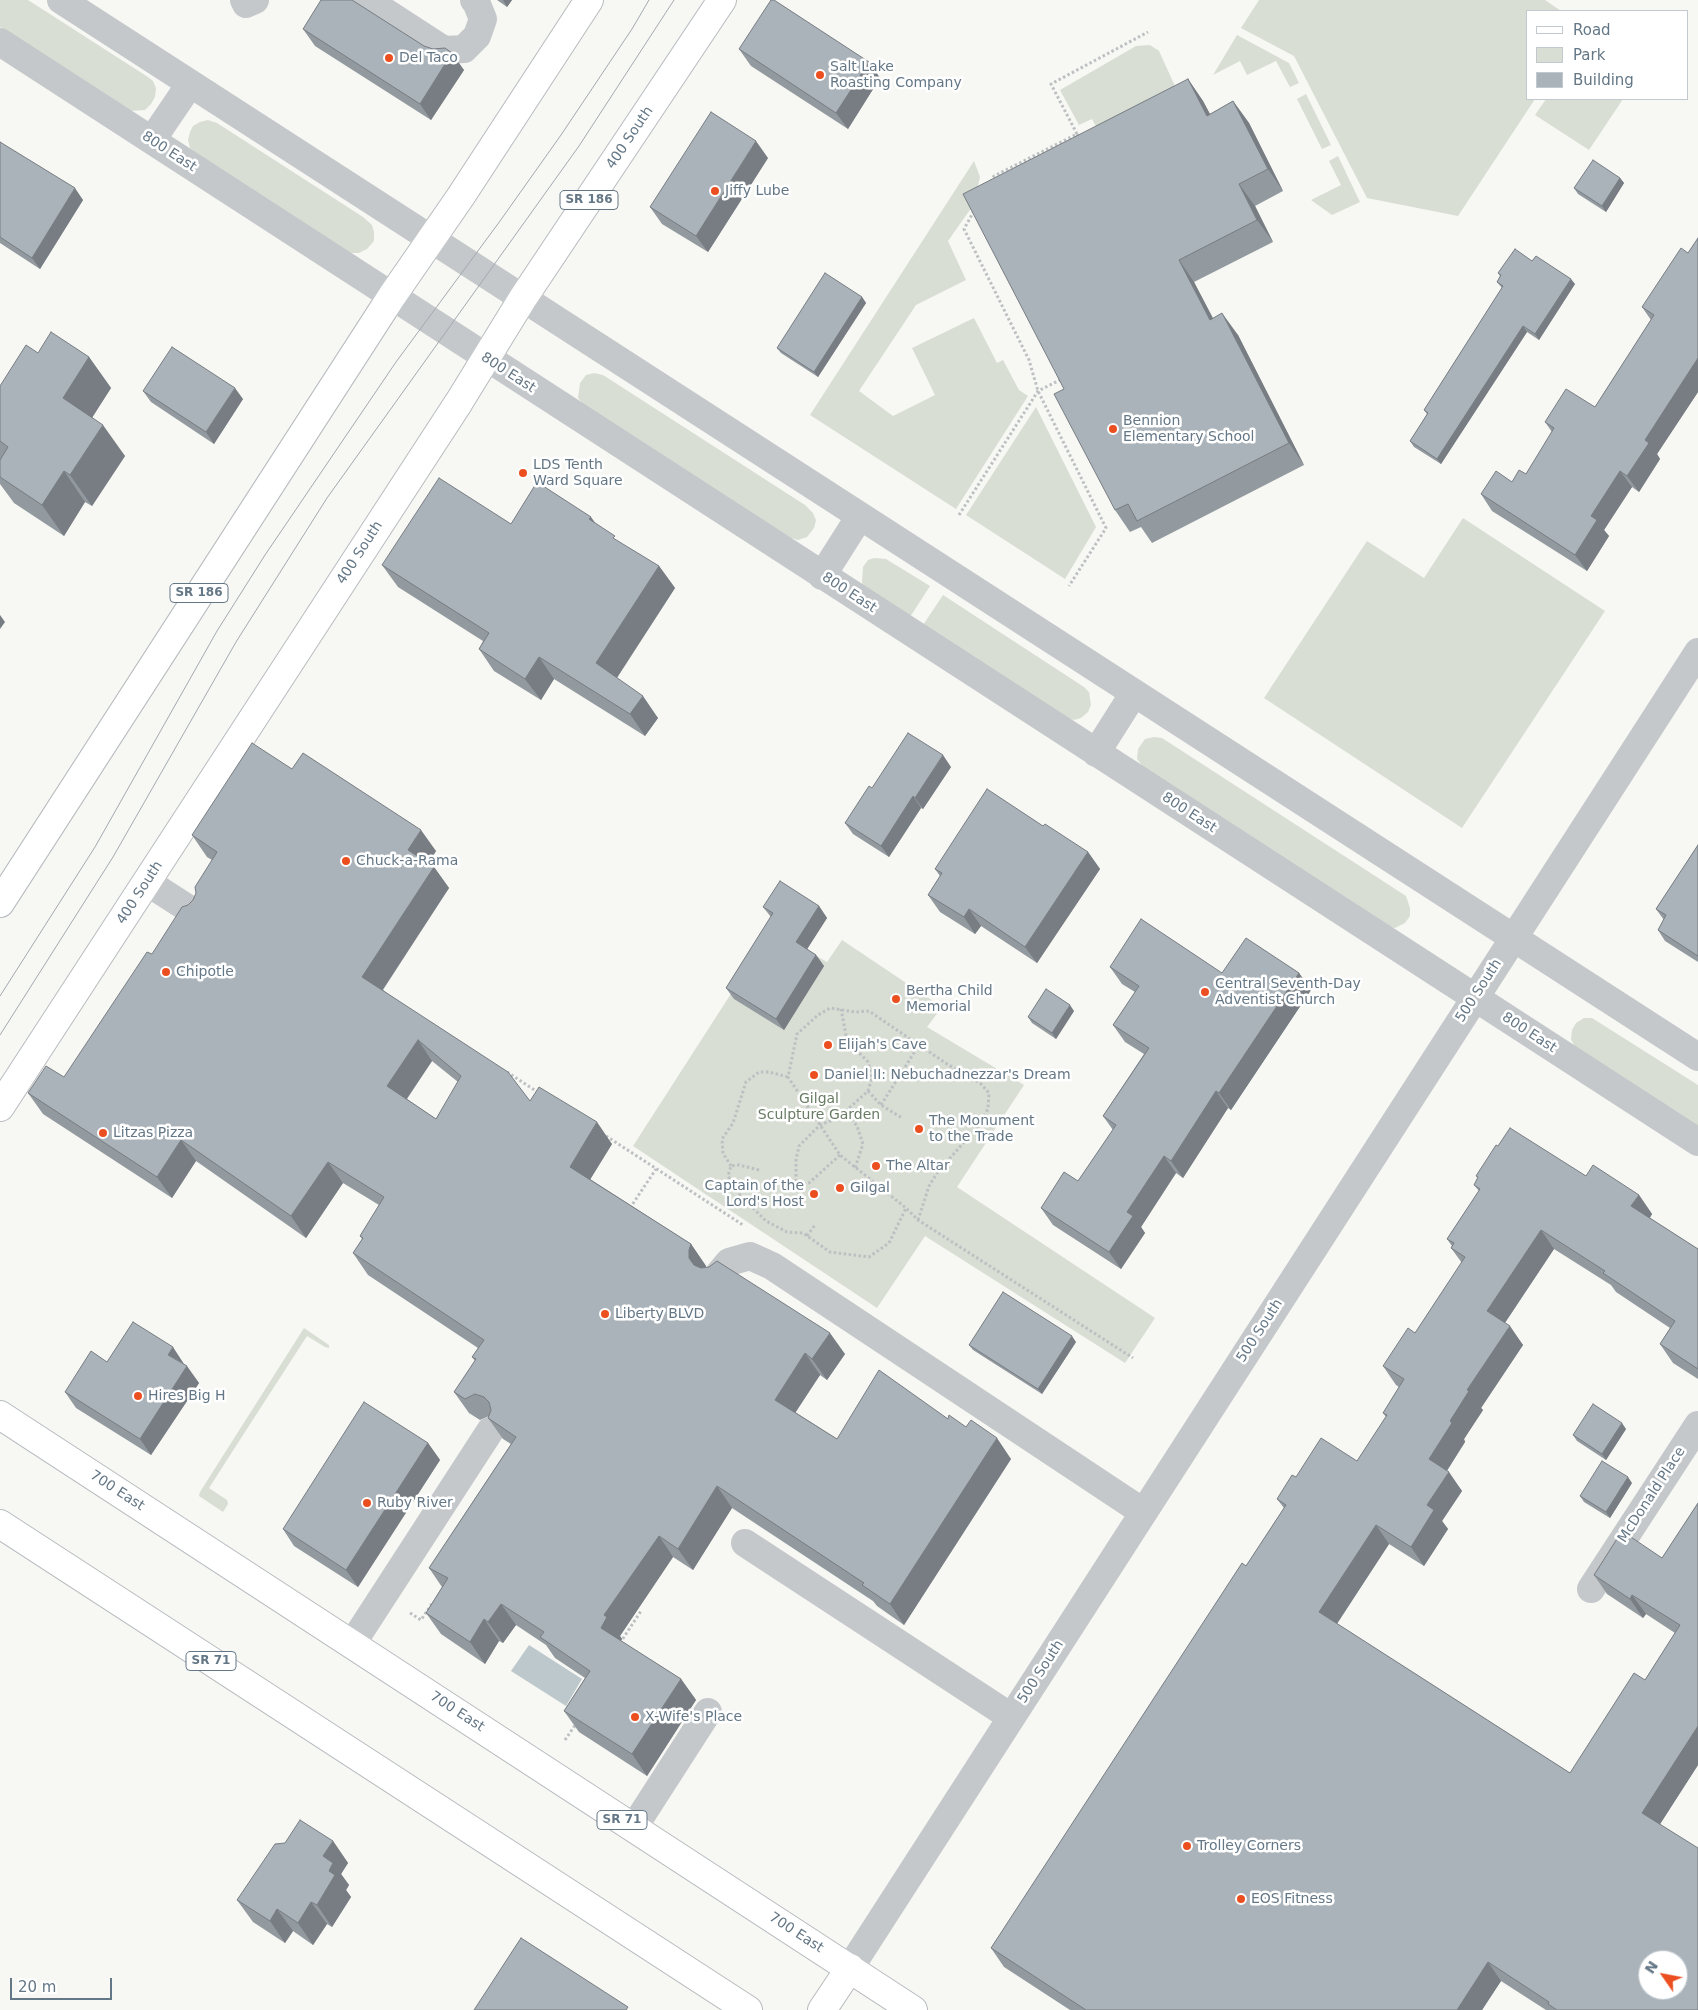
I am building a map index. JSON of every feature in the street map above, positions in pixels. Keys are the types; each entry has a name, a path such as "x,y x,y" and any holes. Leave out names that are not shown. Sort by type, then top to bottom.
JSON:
{"main road":[{"name":"SR 186","path":"0,903 392,296 589,0"},
{"name":"400 South","path":"0,1107 459,402 523,298 722,0"},
{"name":"700 East","path":"0,1415 913,2010"},
{"name":"SR 71","path":"0,1524 748,2010"},
{"name":"500 South","path":"822,2010 850,1968"}],"street":[{"path":"61,0 1698,1058"},
{"path":"244,0 246,4 255,0"},
{"path":"367,0 444,50 464,49 477,36 483,19 474,0"},
{"name":"800 East","path":"0,42 485,358 1698,1142"},
{"path":"152,140 190,84"},
{"path":"822,576 860,516"},
{"name":"500 South","path":"850,1968 1698,652"},
{"path":"1096,753 1134,693"},
{"path":"147,882 195,913"},
{"path":"719,1274 729,1262 750,1256 772,1266 1143,1512"},
{"name":"McDonald Place","path":"1590,1589 1698,1425"},
{"path":"352,1644 490,1431"},
{"path":"745,1543 1011,1717"},
{"path":"634,1827 708,1712"}],"path":[{"path":"1082,145 1051,84 1148,32"},
{"path":"990,184 994,176 1077,134"},
{"path":"977,206 964,229 1029,360 1038,391 1106,528 1069,586"},
{"path":"959,515 1038,391 1069,376"},
{"path":"788,1077 798,1034 830,1008 854,1012 869,1011 981,1084 988,1093 988,1109 979,1124 937,1173 929,1186 918,1220"},
{"path":"840,1155 809,1183 803,1184 796,1181 796,1160 799,1146 820,1125 838,1118 868,1091 872,1078 868,1062 847,1040 842,1009"},
{"path":"881,1105 919,1044"},
{"path":"500,1067 541,1094"},
{"path":"906,1208 888,1243 869,1257 830,1252 803,1233 787,1232 766,1221 737,1192 728,1176 731,1166 723,1153 722,1140 733,1124 746,1082 759,1072 770,1072 788,1077 840,1155 906,1208 918,1220 1133,1358"},
{"path":"868,1091 881,1105 902,1118"},
{"path":"846,1111 857,1126 863,1144 855,1168"},
{"path":"598,1131 747,1228"},
{"path":"731,1166 739,1165 759,1170"},
{"path":"627,1212 656,1168"},
{"path":"753,1208 764,1199"},
{"path":"807,1236 815,1225"},
{"path":"617,1648 641,1611"},
{"path":"566,1740 576,1724"}],"green space":[{"path":"0,0 28,0 148,77 153,81 156,88 155,97 151,104 145,110 130,111 0,27"},
{"path":"1259,0 1545,0 1560,10 1526,10 1526,100 1534,100 1458,216 1367,198 1294,56 1241,28"},
{"path":"1237,35 1289,63 1299,83 1290,87 1276,61 1247,75 1240,61 1213,75"},
{"path":"1150,45 1159,51 1175,86 1188,79 1194,91 1102,137 1092,119 1079,125 1060,90 1136,46"},
{"path":"1306,94 1331,145 1322,149 1297,99"},
{"path":"1545,100 1622,100 1589,150 1535,115"},
{"path":"208,120 217,123 363,217 372,225 374,241 367,249 359,253 349,253 196,154 190,148 188,140 190,132 193,126"},
{"path":"1338,156 1360,202 1332,215 1311,200 1341,185 1329,161"},
{"path":"974,161 980,177 974,204 948,241 966,280 916,305 859,391 893,416 935,395 912,348 974,318 997,363 1003,360 1019,390 1028,396 956,509 810,415"},
{"path":"594,373 603,375 805,505 813,513 816,520 814,528 807,537 798,540 787,537 586,407 578,398 580,383 586,375"},
{"path":"1036,407 1096,527 1065,579 966,515"},
{"path":"1463,518 1605,611 1462,828 1264,698 1367,541 1424,578"},
{"path":"874,558 886,559 930,586 910,617 867,590 862,583 863,567 868,560"},
{"path":"943,595 1084,687 1089,692 1091,705 1088,712 1081,718 1074,720 1067,718 923,625"},
{"path":"1162,738 1406,896 1410,908 1410,916 1405,923 1395,928 1388,927 1144,768 1137,759 1138,749 1145,739"},
{"name":"Gilgal Sculpture Garden","path":"772,930 827,962 842,940 942,1007 927,1027 1024,1085 957,1187 1155,1318 1125,1363 925,1236 877,1308 633,1146"},
{"path":"1584,1018 1592,1018 1698,1085 1698,1128 1576,1049 1571,1039 1572,1030 1576,1023"},
{"path":"304,1328 329,1345 329,1348 307,1336 209,1488 227,1500 228,1504 223,1512 199,1496 200,1492"}],"shaded area":[{"path":"529,1645 582,1679 566,1706 511,1671"}],"building":[{"name":"Del Taco","path":"321,0 352,0 424,46 433,49 445,48 452,53 420,104 303,29"},
{"name":"Salt Lake Roasting Company","path":"771,0 774,0 869,62 836,113 739,49"},
{"path":"1188,79 1207,116 1233,101 1268,169 1239,184 1257,220 1179,260 1210,320 1222,313 1289,443 1137,521 1128,504 1115,510 1054,394 1064,389 963,194"},
{"name":"Jiffy Lube","path":"711,112 756,141 696,236 650,207"},
{"path":"0,142 75,188 32,258 0,237"},
{"path":"1593,160 1620,178 1602,206 1574,188"},
{"path":"1698,238 1698,358 1645,440 1649,443 1627,476 1620,471 1591,516 1597,520 1575,555 1481,494 1496,471 1512,482 1519,470 1526,474 1554,428 1545,422 1566,389 1595,407 1654,315 1642,307 1681,248 1688,253"},
{"path":"1515,249 1532,261 1536,256 1571,279 1535,334 1523,326 1437,459 1410,441 1428,413 1424,410 1503,286 1497,282 1501,275 1498,273"},
{"path":"825,273 862,297 814,372 777,348"},
{"path":"51,332 89,357 63,398 103,425 70,475 64,471 42,505 0,477 0,460 8,447 0,441 0,386 26,345 38,353"},
{"path":"172,347 235,388 206,432 143,391"},
{"path":"439,478 511,524 537,482 591,517 589,519 615,536 613,538 659,566 596,663 643,696 630,714 539,657 525,679 479,649 489,633 382,565"},
{"path":"908,733 943,755 915,798 913,796 881,846 845,823 869,786 872,788"},
{"name":"Liberty BLVD","path":"252,743 292,769 303,753 421,830 408,850 434,867 362,977 508,1072 530,1101 539,1087 597,1122 570,1167 691,1244 689,1258 694,1265 701,1268 709,1267 717,1261 830,1333 812,1359 805,1353 775,1400 837,1439 879,1370 948,1419 949,1415 966,1427 971,1420 997,1438 890,1604 862,1585 864,1583 717,1486 678,1549 659,1536 604,1615 607,1617 601,1628 681,1679 632,1754 564,1711 590,1671 540,1637 544,1632 501,1604 488,1622 484,1619 470,1642 426,1613 448,1578 429,1568 516,1437 488,1418 491,1410 489,1402 484,1397 475,1394 465,1399 454,1392 476,1359 472,1357 484,1340 353,1253 363,1238 360,1236 384,1197 328,1162 291,1216 181,1140 157,1177 28,1093 46,1066 64,1077 147,952 152,954 182,907 188,905 193,900 196,893 195,887 217,852 192,835","holes":["418,1040 461,1076 436,1119 387,1086"]},
{"path":"987,789 1043,826 1045,824 1088,852 1025,947 969,909 964,917 928,895 942,873 935,869"},
{"path":"1698,845 1698,956 1658,930 1666,915 1656,909"},
{"path":"780,881 819,906 796,942 816,955 776,1019 726,988 773,913 763,907"},
{"path":"1141,919 1222,973 1246,938 1299,973 1219,1093 1216,1091 1171,1161 1164,1156 1127,1212 1133,1216 1109,1252 1041,1208 1064,1172 1078,1181 1116,1125 1103,1116 1149,1048 1113,1025 1139,986 1110,967"},
{"path":"1046,989 1070,1005 1052,1033 1028,1017"},
{"path":"1510,1128 1586,1176 1593,1165 1639,1195 1631,1206 1698,1249 1698,1369 1660,1344 1675,1321 1603,1273 1605,1271 1541,1230 1487,1311 1510,1326 1467,1390 1469,1391 1450,1421 1452,1423 1429,1459 1449,1472 1427,1505 1434,1510 1411,1547 1376,1525 1319,1612 1570,1773 1634,1673 1645,1680 1680,1625 1632,1595 1630,1599 1594,1575 1622,1531 1662,1558 1698,1503 1698,1726 1642,1813 1698,1848 1698,2010 1557,2010 1548,2004 1549,2002 1488,1962 1457,2010 1086,2010 991,1948 1242,1563 1246,1566 1286,1505 1277,1499 1292,1475 1296,1477 1321,1438 1357,1461 1387,1415 1383,1413 1404,1379 1383,1366 1408,1328 1415,1333 1465,1257 1451,1248 1454,1243 1447,1239 1480,1189 1474,1185 1478,1177 1476,1176 1496,1145 1498,1146"},
{"path":"1003,1292 1072,1336 1038,1389 969,1345"},
{"name":"Hires Big H","path":"133,1322 173,1347 168,1355 187,1366 140,1439 65,1392 91,1351 107,1362"},
{"name":"Ruby River","path":"364,1402 428,1443 346,1570 283,1529"},
{"path":"1593,1404 1622,1423 1602,1454 1573,1435"},
{"path":"1602,1461 1628,1477 1606,1512 1580,1496"},
{"path":"300,1820 333,1841 323,1856 333,1863 329,1871 335,1875 317,1905 311,1902 298,1923 277,1909 270,1921 237,1900 275,1844 285,1843"},
{"path":"521,1938 628,2007 626,2010 474,2010"}],"tram line":[{"path":"0,996 95,847 217,631 265,555 396,362 561,135 632,29 649,0"},
{"path":"0,1035 113,857 236,642 327,498 579,146 674,0"}],"place":[{"name":"Del Taco","path":"389,58"},
{"name":"Salt Lake Roasting Company","path":"820,75"},
{"name":"Jiffy Lube","path":"715,191"},
{"name":"Bennion Elementary School","path":"1113,429"},
{"name":"LDS Tenth Ward Square","path":"523,473"},
{"name":"Chuck-a-Rama","path":"346,861"},
{"name":"Chipotle","path":"166,972"},
{"name":"Central Seventh-Day Adventist Church","path":"1205,992"},
{"name":"Bertha Child Memorial","path":"896,999"},
{"name":"Elijah's Cave","path":"828,1045"},
{"name":"Daniel II: Nebuchadnezzar's Dream","path":"814,1075"},
{"name":"The Monument to the Trade","path":"919,1129"},
{"name":"Litzas Pizza","path":"103,1133"},
{"name":"The Altar","path":"876,1166"},
{"name":"Gilgal","path":"840,1188"},
{"name":"Captain of the Lord's Host","path":"814,1194"},
{"name":"Liberty BLVD","path":"605,1314"},
{"name":"Hires Big H","path":"138,1396"},
{"name":"Ruby River","path":"367,1503"},
{"name":"X-Wife's Place","path":"635,1717"},
{"name":"Trolley Corners","path":"1187,1846"},
{"name":"EOS Fitness","path":"1241,1899"}]}
